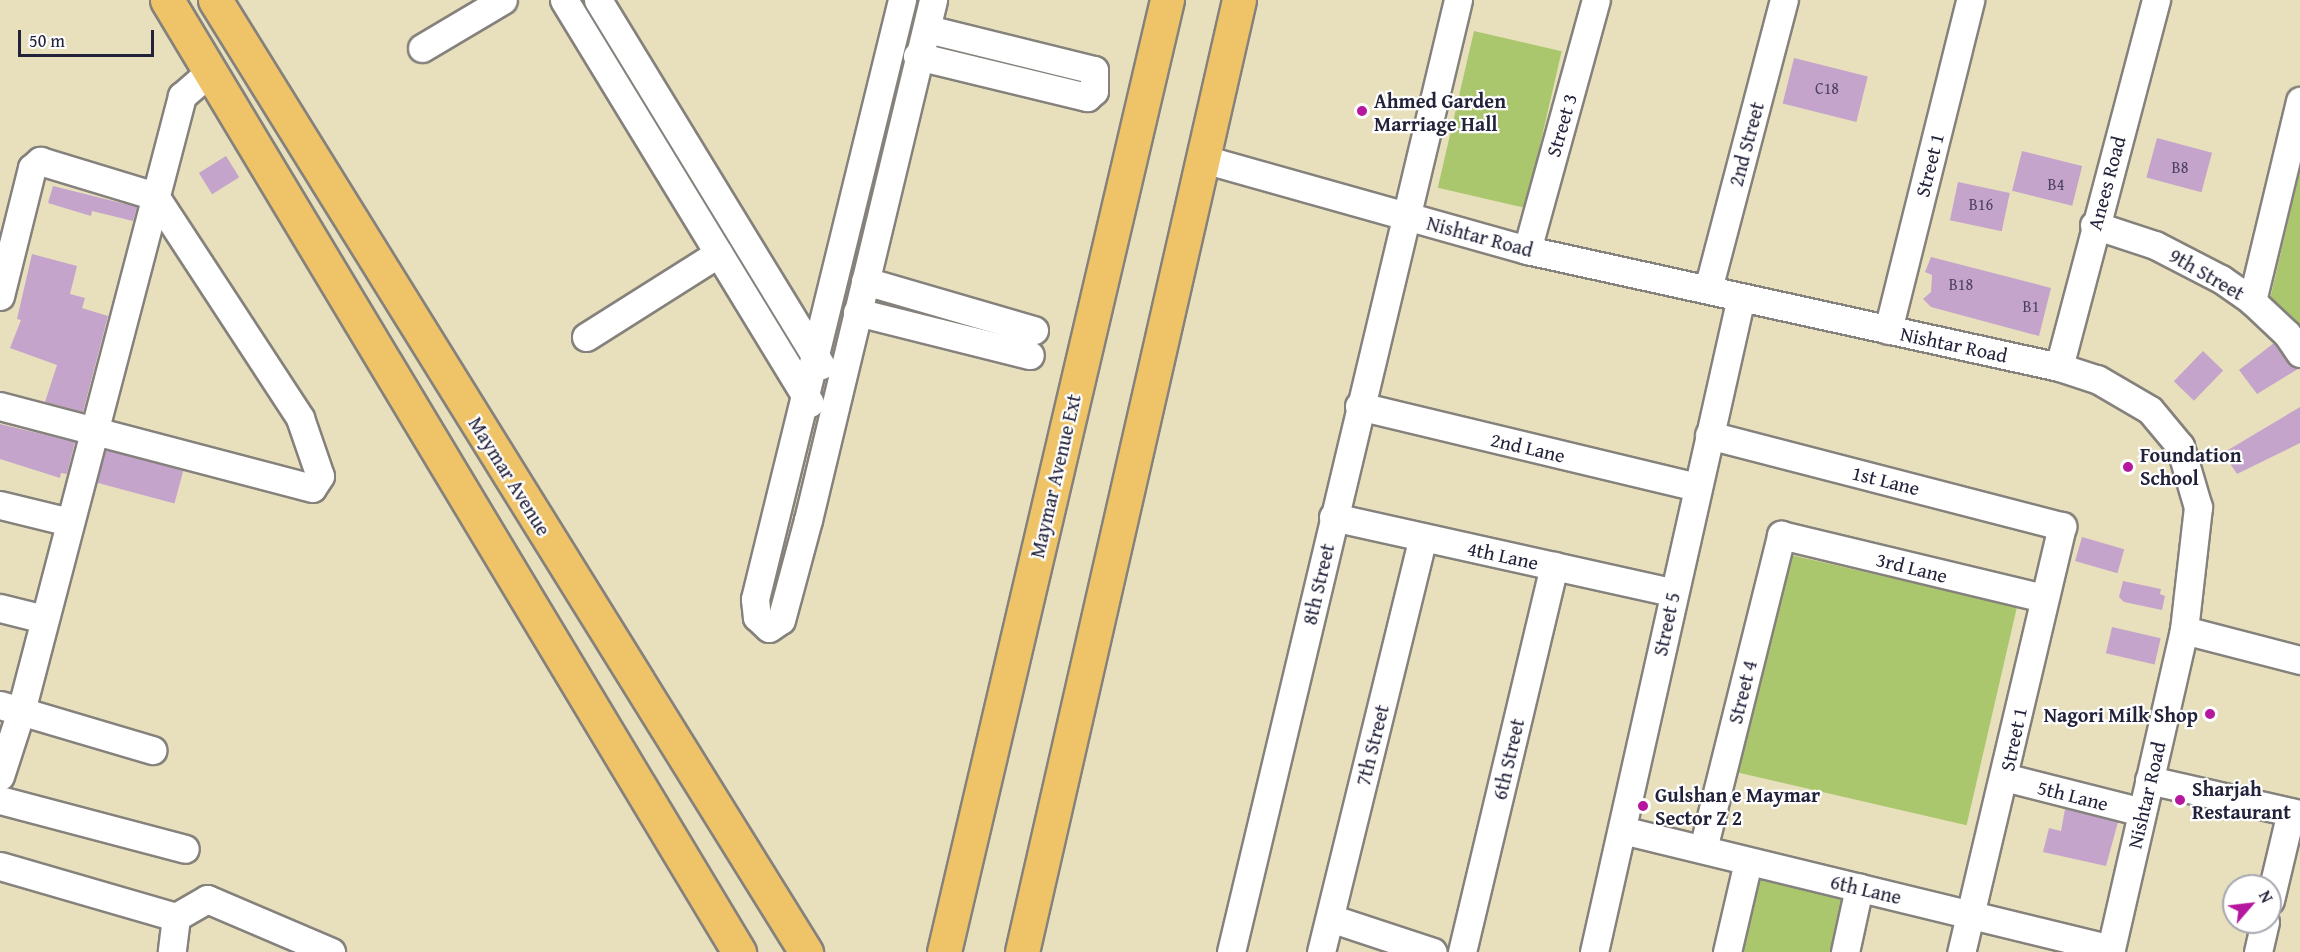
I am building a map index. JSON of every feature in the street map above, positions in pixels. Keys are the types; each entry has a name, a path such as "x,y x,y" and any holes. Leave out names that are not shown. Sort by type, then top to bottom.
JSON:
{"main road":[{"path":"167,0 212,71 739,952"},
{"name":"Maymar Avenue","path":"215,0 806,952"},
{"name":"Maymar Avenue Ext","path":"944,952 1167,0"},
{"path":"1022,952 1239,0"}],"street":[{"path":"422,48 503,0"},
{"path":"564,0 805,396 828,428"},
{"path":"598,0 815,357 840,387"},
{"path":"902,0 754,599 757,617 768,628 781,620 840,387 917,56 927,29 933,0"},
{"path":"1404,215 1458,0"},
{"name":"Street 3","path":"1527,250 1596,0"},
{"name":"2nd Street","path":"1708,289 1784,0"},
{"name":"Street 1","path":"1888,330 1970,0"},
{"name":"Anees Road","path":"2059,367 2094,225 2156,0"},
{"path":"917,56 1087,97 1094,92 1094,70 927,29"},
{"path":"0,776 10,708 44,619 182,96 212,71"},
{"path":"2252,301 2300,101"},
{"name":"Nishtar Road","path":"1203,159 1527,250 2059,367 2097,380 2151,410 2180,446 2198,507 2184,630 2110,950"},
{"path":"0,296 32,168 39,161 155,196 300,418 320,476 318,483 312,488 0,406"},
{"name":"8th Street","path":"1230,952 1404,215"},
{"name":"9th Street","path":"2094,225 2155,245 2252,301 2287,334 2300,353"},
{"path":"586,337 718,253"},
{"path":"857,312 1032,343 865,281"},
{"name":"Street 5","path":"1593,952 1622,830 1672,592 1741,297"},
{"name":"2nd Lane","path":"1359,406 1697,487"},
{"name":"1st Lane","path":"1709,435 2062,526"},
{"path":"0,505 69,522"},
{"name":"4th Lane","path":"1333,517 1672,592"},
{"name":"Street 1","path":"1961,952 2004,777 2043,598 2062,526"},
{"name":"3rd Lane","path":"1781,535 2043,598"},
{"name":"Street 4","path":"1703,849 1781,535"},
{"name":"7th Street","path":"1321,952 1423,537"},
{"name":"6th Street","path":"1462,952 1554,566"},
{"path":"0,608 44,619"},
{"path":"2184,630 2300,660"},
{"path":"10,708 152,750"},
{"name":"5th Lane","path":"2004,777 2142,812"},
{"path":"2150,780 2296,813 2278,874"},
{"path":"0,800 185,849"},
{"name":"6th Lane","path":"1622,830 1748,862 1970,912 2110,950"},
{"path":"1727,952 1748,862"},
{"path":"0,866 176,917 207,899 299,945 331,952"},
{"path":"1845,952 1859,888"},
{"path":"172,952 176,917"},
{"path":"1330,918 1433,952"},
{"path":"2258,952 2262,934"}],"green space":[{"path":"1474,31 1562,51 1525,208 1438,188"},
{"path":"2300,170 2300,339 2270,299"},
{"path":"1787,554 2017,607 1967,825 1737,772"},
{"path":"1754,871 1851,895 1838,952 1736,952"}],"building":[{"path":"1794,58 1868,76 1856,122 1783,104"},
{"path":"2157,138 2212,153 2201,192 2146,178"},
{"path":"2022,151 2082,166 2072,206 2012,191"},
{"path":"226,156 239,177 212,194 199,173"},
{"path":"1958,182 2010,193 2002,231 1950,220"},
{"path":"53,186 137,207 133,221 92,211 91,216 48,203"},
{"path":"32,254 77,266 70,294 85,298 82,308 108,316 83,412 45,402 57,365 10,348 21,320 17,319"},
{"path":"1931,257 2051,288 2039,336 1931,307 1923,299 1931,292 1932,275 1925,272"},
{"path":"2274,343 2287,362 2298,369 2257,394 2239,370"},
{"path":"2203,351 2223,370 2194,401 2174,381"},
{"path":"2300,407 2300,443 2237,474 2223,453"},
{"path":"0,424 75,442 67,474 61,473 60,478 0,459"},
{"path":"106,450 183,471 174,504 97,483"},
{"path":"2082,537 2124,549 2117,573 2075,561"},
{"path":"2123,581 2161,589 2160,594 2165,596 2162,610 2124,602 2119,597"},
{"path":"2112,627 2161,638 2155,665 2106,653"},
{"path":"2065,809 2118,822 2106,866 2043,852 2049,828 2061,831"}],"place":[{"name":"Ahmed Garden Marriage Hall","path":"1362,111"},
{"name":"Foundation School","path":"2128,467"},
{"name":"Nagori Milk Shop","path":"2210,714"},
{"name":"Sharjah Restaurant","path":"2180,800"},
{"name":"Gulshan e Maymar Sector Z 2","path":"1643,806"}]}
